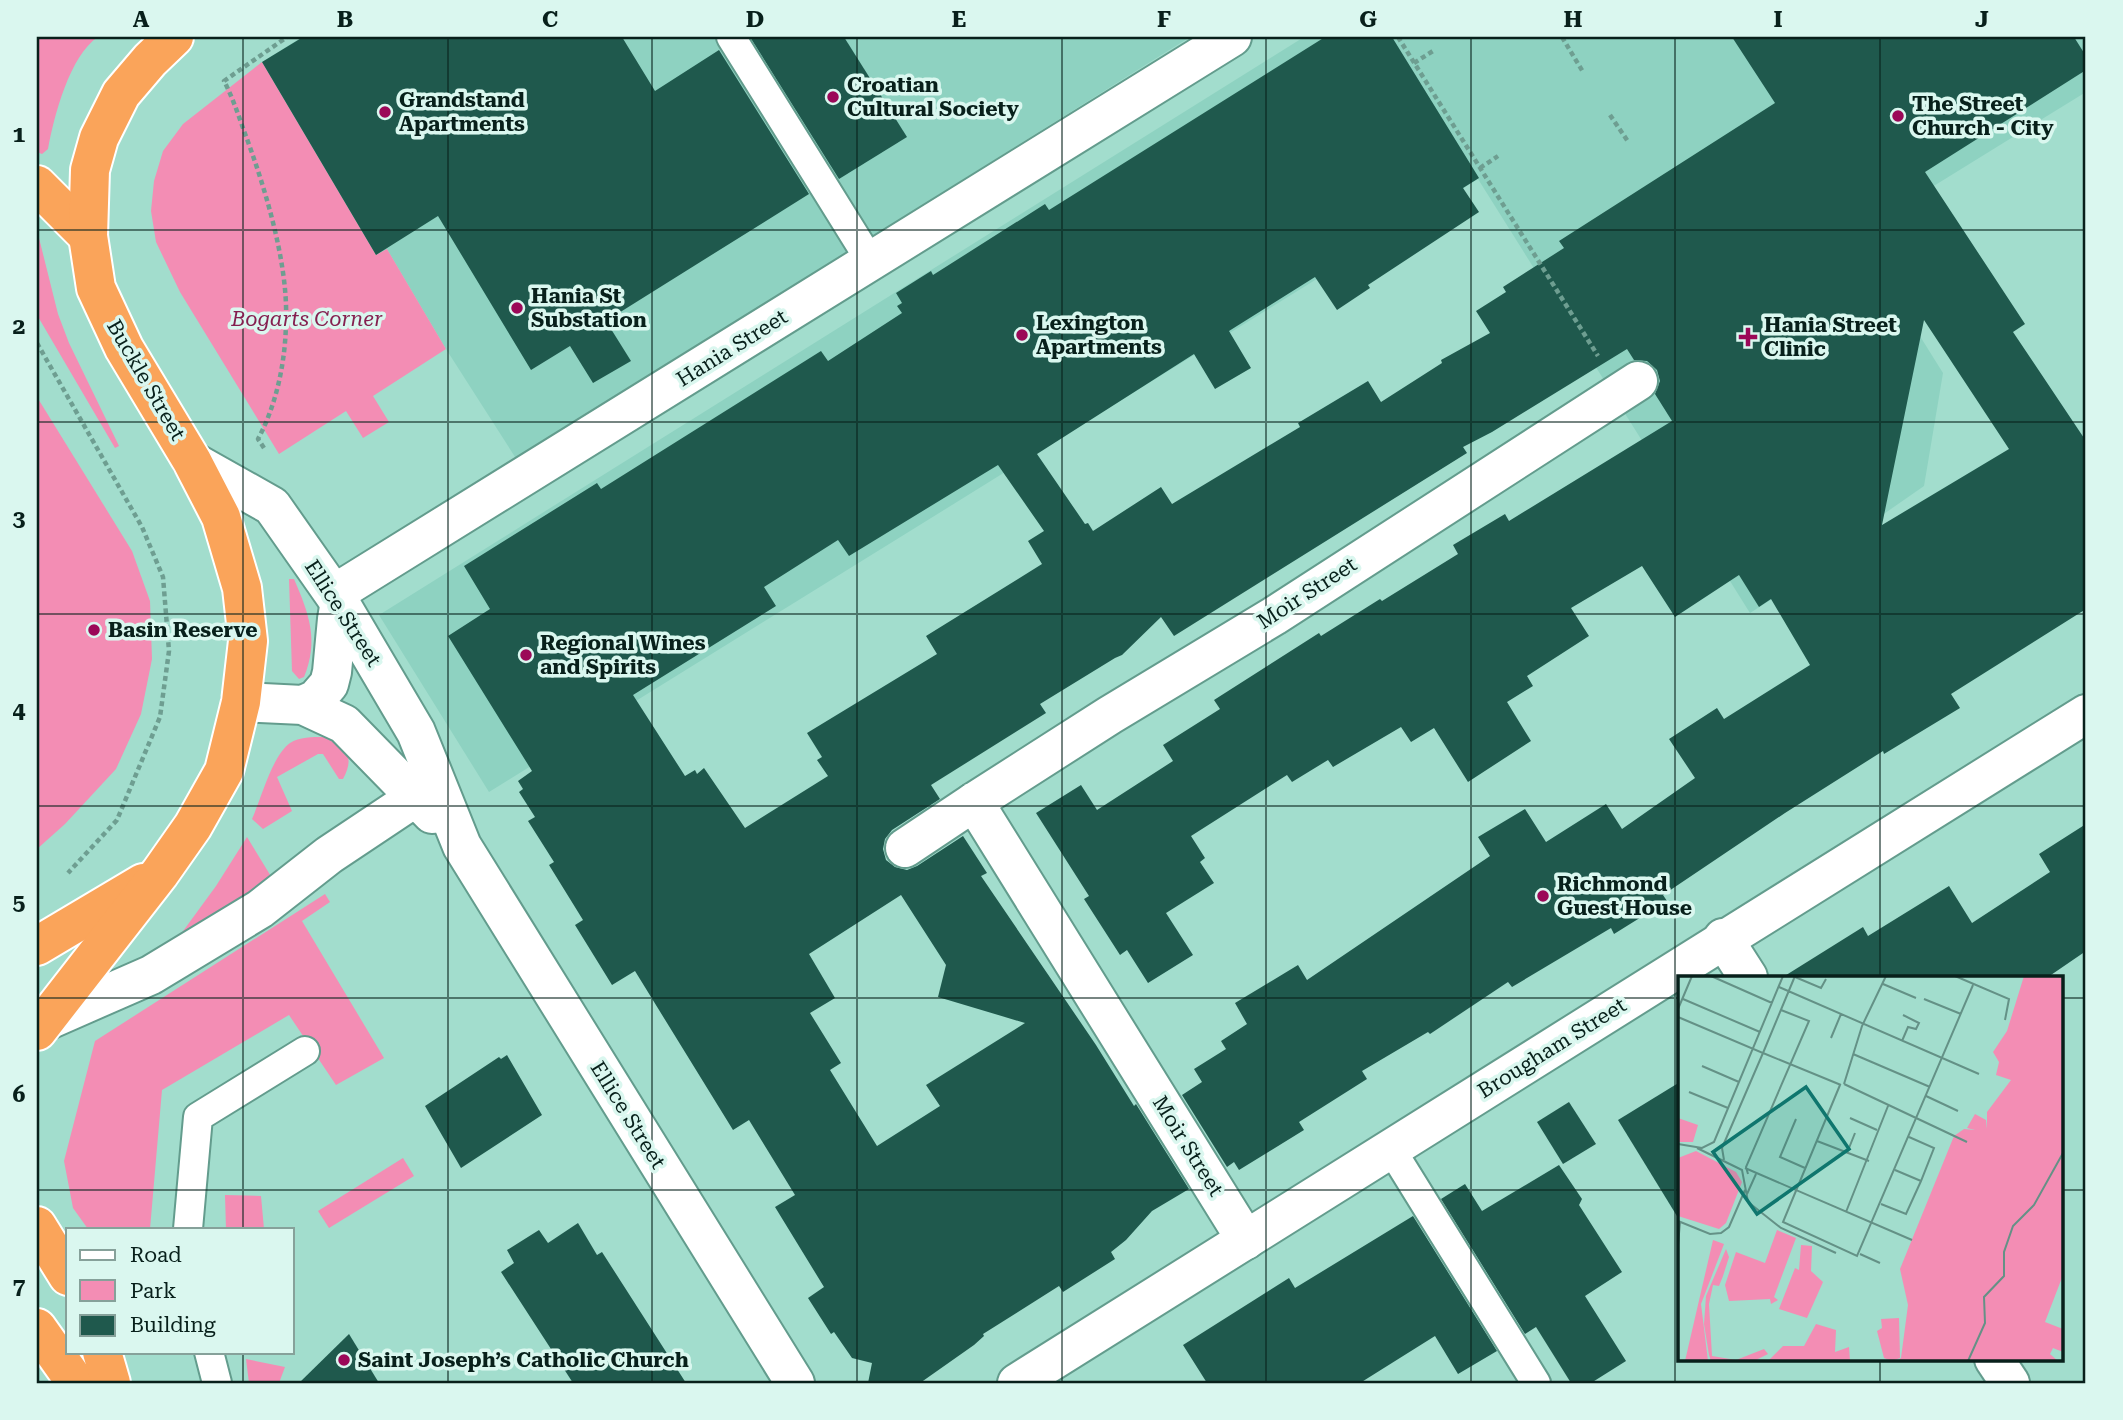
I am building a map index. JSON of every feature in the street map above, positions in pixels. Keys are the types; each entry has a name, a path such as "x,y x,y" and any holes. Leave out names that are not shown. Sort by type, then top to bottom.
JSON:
{"highway":[{"name":"Buckle Street","path":"41,1026 160,873 193,826 223,771 241,702 247,642 242,588 221,517 192,461 124,348 101,300 96,288 88,236 90,170 99,138 121,94 174,37"},
{"path":"37,186 88,236"},
{"path":"37,946 160,873"},
{"path":"37,1226 66,1273"},
{"path":"37,1328 76,1383"},
{"path":"103,1354 111,1383"}],"street":[{"name":"Hania Street","path":"340,603 342,589 351,583 1232,37"},
{"name":"Moir Street","path":"905,848 1110,715 1274,616 1366,554 1629,387"},
{"name":"Ellice Street","path":"192,461 272,506 340,603 416,732 462,846 796,1383"},
{"path":"303,705 316,699 329,684 340,603"},
{"name":"Ellice Street","path":"241,702 303,705 344,724 462,846"},
{"name":"Brougham Street","path":"1017,1383 2086,714"},
{"path":"41,1026 151,975 260,909 329,855 416,797"},
{"name":"Moir Street","path":"974,802 1246,1240"},
{"path":"1723,939 1747,976"},
{"path":"1995,1360 2010,1383"}],"lane":[{"path":"731,37 872,261"},
{"path":"188,1228 198,1117 305,1051"},
{"path":"1391,1149 1536,1383"},
{"path":"210,1354 217,1383"}],"path":[{"path":"258,439 279,379 286,319 282,273 271,217 256,163 224,81 287,37"},
{"path":"1398,37 1480,168 1629,387"},
{"path":"1562,37 1584,72"},
{"path":"1414,63 1433,51"},
{"path":"1610,115 1629,144"},
{"path":"1480,168 1498,156"},
{"path":"37,343 142,527 163,577 169,650 160,717 117,820 58,881"}],"shaded area":[{"path":"302,37 1190,37 517,460 446,349 387,249 376,255 262,62"},
{"path":"1304,37 2081,37 2086,45 2086,92 1856,234 1943,373 1924,486 1855,534 1857,545 1750,613 1478,179 489,792 379,615"}],"green space":[{"path":"37,37 98,37 79,57 71,72 54,120 48,149 42,154 37,152"},
{"name":"Bogarts Corner","path":"262,62 376,255 387,249 446,349 373,396 389,422 363,438 346,411 279,454 180,292 156,242 151,211 154,181 163,151 183,124"},
{"path":"37,230 58,314 69,343 119,446 115,448 37,315"},
{"name":"Basin Reserve","path":"37,397 132,551 150,601 152,659 141,714 116,769 65,824 37,849"},
{"path":"289,579 294,579 310,627 311,651 304,677 299,679 292,671"},
{"path":"323,737 346,752 348,764 343,779 339,779 323,754 318,754 277,777 292,811 263,829 252,819 278,758 294,741"},
{"path":"247,837 272,878 178,938 216,886"},
{"path":"325,894 330,902 302,921 384,1058 336,1085 289,1015 162,1090 150,1228 87,1228 73,1208 64,1161 95,1041"},
{"path":"403,1158 414,1176 329,1228 318,1211"},
{"path":"225,1195 261,1196 264,1228 226,1228"},
{"path":"246,1359 285,1367 279,1383 249,1383"}],"building":[{"path":"303,37 622,37 655,91 719,50 809,194 606,321 631,361 593,383 570,346 531,370 438,216 376,255 262,62"},
{"name":"Croatian Cultural Society","path":"750,37 844,37 907,137 839,179"},
{"path":"1325,37 1392,37 1479,178 1463,188 1479,212 1368,285 1370,288 1337,310 1315,277 1229,331 1251,368 1215,389 1194,354 1037,454 1085,524 1088,523 1093,531 1161,487 1172,504 1300,427 1298,423 1368,381 1381,402 1442,363 1441,360 1490,333 1476,311 1506,292 1503,287 1564,248 1559,241 1775,103 1732,37 2074,37 2086,56 2086,70 1925,172 2025,324 2013,332 2086,441 2086,609 1951,694 1960,708 1884,754 1883,751 1785,813 1663,895 1667,901 1614,934 1611,928 1512,987 1508,982 1430,1034 1428,1032 1362,1071 1367,1079 1299,1122 1304,1130 1239,1170 1234,1162 1227,1167 1182,1095 1202,1082 1194,1069 1226,1049 1221,1041 1247,1024 1235,1003 1298,965 1307,980 1490,856 1478,837 1525,809 1546,842 1606,804 1622,829 1695,778 1669,739 1717,708 1724,719 1810,665 1771,599 1759,607 1739,575 1675,617 1642,566 1571,608 1589,636 1527,676 1533,686 1507,702 1531,741 1468,782 1434,728 1411,742 1401,727 1333,767 1328,760 1292,782 1287,775 1191,836 1205,858 1200,862 1214,883 1166,913 1193,955 1148,983 1127,950 1120,955 1084,899 1089,896 1036,813 1081,785 1097,810 1173,761 1163,745 1220,709 1214,700 1319,633 1321,636 1458,554 1453,545 1505,514 1509,521 1672,421 1655,394 1660,381 1657,370 1647,361 1634,360 1627,349 1463,447 1467,453 1174,636 1161,617 1122,655 1040,704 1046,713 931,785 940,799 892,830 885,839 883,849 886,860 895,867 907,870 963,836 987,873 981,876 1096,1045 1134,1106 1136,1104 1189,1189 1152,1211 1126,1240 1111,1252 1115,1259 1063,1292 1059,1286 983,1334 974,1345 920,1383 868,1383 872,1363 852,1358 834,1332 831,1334 808,1298 824,1287 775,1207 795,1195 749,1120 733,1130 635,971 612,985 575,925 583,920 549,865 554,862 528,821 535,817 519,792 523,789 518,781 532,771 448,636 490,609 464,566 597,483 601,489 821,351 828,361 902,313 897,306 902,303 896,293 931,271 933,275 1045,204 1049,210","holes":["1924,320 2009,449 1882,525","998,465 1044,531 1028,541 1042,564 926,636 937,654 807,733 822,757 817,760 828,776 745,828 704,768 697,774 695,770 685,776 633,695 776,606 764,587 838,540 849,556","901,895 946,965 938,997 1025,1023 926,1085 940,1106 877,1146 830,1070 841,1063 810,1013 835,998 809,954"]},
{"path":"2086,824 2086,951 2049,976 1785,976 1863,927 1868,936 1949,886 1972,923 2050,872 2039,854"},
{"path":"507,1055 542,1115 461,1168 425,1106 499,1057 501,1059"},
{"path":"1678,1083 1678,1218 1618,1120"},
{"path":"1569,1102 1596,1144 1563,1164 1537,1122"},
{"path":"1559,1165 1582,1199 1579,1205 1622,1272 1585,1296 1626,1361 1591,1383 1571,1383 1536,1327 1525,1334 1441,1199 1465,1184 1482,1211"},
{"path":"1413,1216 1497,1351 1458,1374 1435,1336 1360,1383 1207,1383 1183,1345 1289,1278 1295,1288"},
{"path":"578,1223 597,1255 602,1252 686,1383 573,1383 501,1272 514,1263 507,1250 539,1230 548,1243"},
{"path":"349,1334 379,1383 299,1383"}],"place":[{"name":"Croatian Cultural Society","path":"833,97"},
{"name":"Grandstand Apartments","path":"385,112"},
{"name":"The Street Church - City","path":"1898,116"},
{"name":"Hania St Substation","path":"517,308"},
{"name":"Lexington Apartments","path":"1022,335"},
{"name":"Hania Street Clinic","path":"1748,337"},
{"name":"Basin Reserve","path":"94,630"},
{"name":"Regional Wines and Spirits","path":"526,655"},
{"name":"Richmond Guest House","path":"1543,896"},
{"name":"Saint Joseph’s Catholic Church","path":"344,1360"}]}
